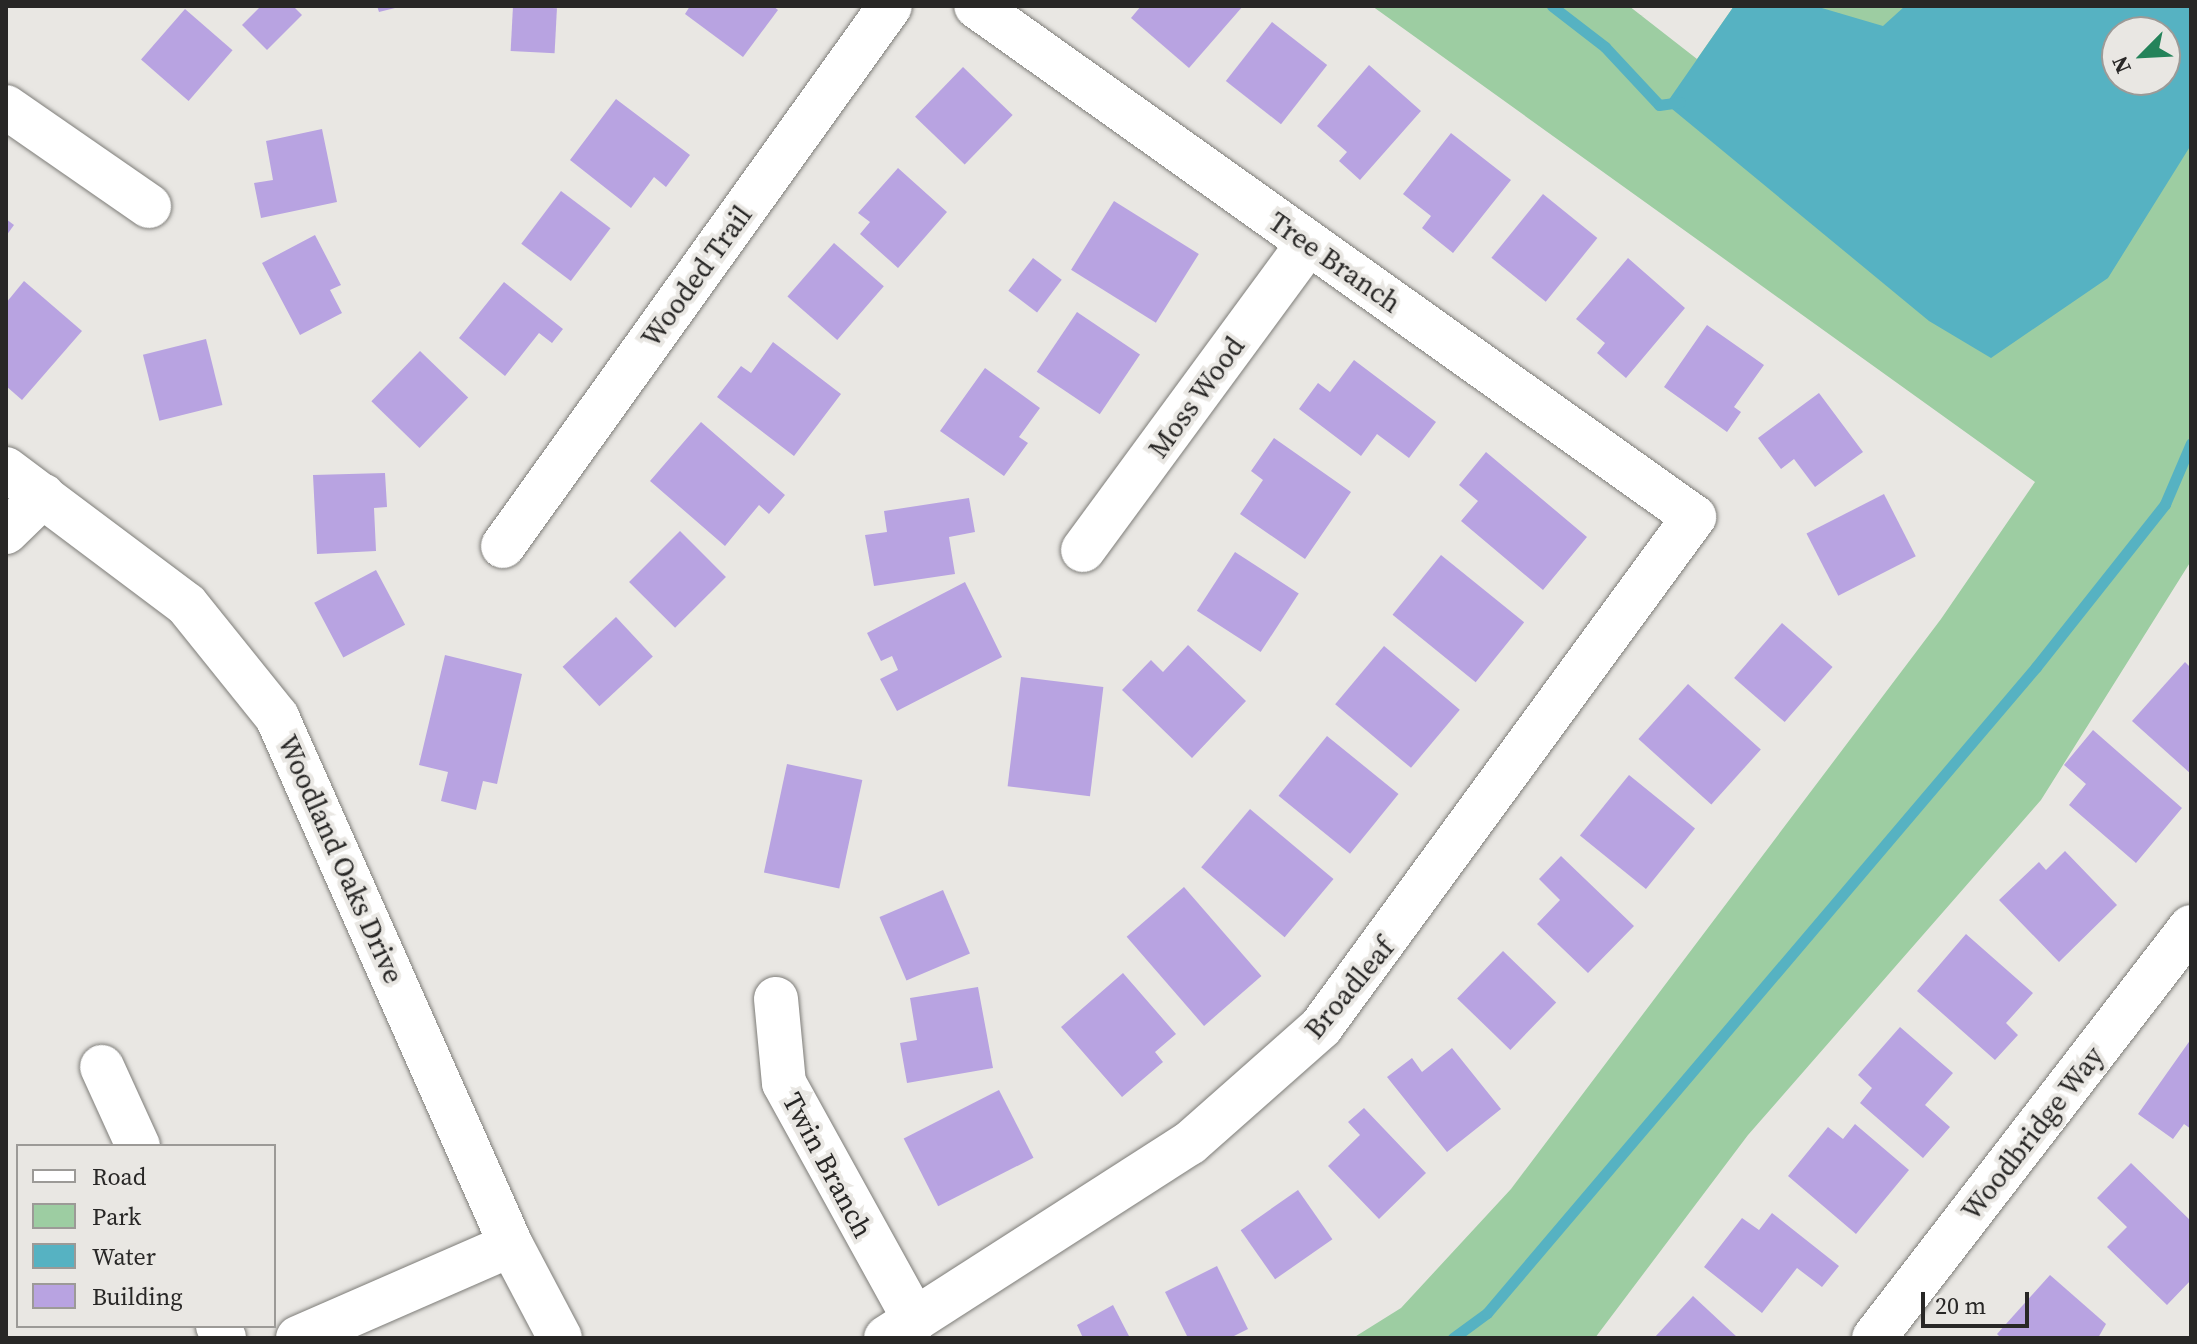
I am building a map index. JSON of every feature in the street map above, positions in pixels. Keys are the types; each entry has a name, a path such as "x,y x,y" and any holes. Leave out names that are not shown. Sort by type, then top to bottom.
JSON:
{"street":[{"name":"Wooded Trail","path":"503,546 890,6"},
{"name":"Tree Branch","path":"976,6 1694,517"},
{"path":"6,107 149,206"},
{"name":"Moss Wood","path":"1083,550 1308,244"},
{"name":"Woodland Oaks Drive","path":"6,469 187,605 277,717 511,1245 560,1338"},
{"path":"6,532 43,496"},
{"name":"Broadleaf","path":"900,1329 1190,1143 1321,1027 1694,517"},
{"name":"Woodbridge Way","path":"1874,1338 2191,927"},
{"name":"Twin Branch","path":"776,999 784,1083 900,1329"},
{"path":"102,1067 137,1144"},
{"path":"298,1338 511,1245"}],"green space":[{"path":"1372,6 1629,6 1697,59 1734,6 2191,6 2191,561 2041,800 1748,1135 1595,1338 1353,1338 1401,1308 1511,1189 1941,619 2035,482"}],"water":[{"path":"1734,6 1815,6 1883,26 1905,6 2191,6 2191,145 2108,278 1991,358 1929,321 1666,104"}],"building":[{"path":"261,6 293,6 302,15 267,50 242,25"},
{"path":"377,6 398,6 399,7 379,12"},
{"path":"513,6 557,8 555,53 511,51"},
{"path":"690,6 773,6 778,10 743,57 685,14"},
{"path":"1141,6 1243,6 1189,68 1131,18"},
{"path":"185,9 233,50 189,101 141,60"},
{"path":"1272,22 1327,65 1281,124 1226,81"},
{"path":"1369,65 1421,111 1360,180 1339,161 1347,152 1317,126"},
{"path":"963,67 1013,115 965,165 915,117"},
{"path":"616,99 690,155 666,187 654,177 631,208 570,160"},
{"path":"322,129 337,202 261,218 254,183 273,180 266,141"},
{"path":"1451,133 1511,180 1453,253 1422,228 1431,216 1403,194"},
{"path":"898,168 947,212 898,268 860,234 870,222 858,213"},
{"path":"561,191 611,228 571,281 521,244"},
{"path":"1543,194 1597,238 1546,302 1491,258"},
{"path":"1114,201 1199,254 1156,323 1071,270"},
{"path":"6,219 14,225 6,236"},
{"path":"315,235 341,285 330,290 342,313 300,335 262,263"},
{"path":"834,243 884,286 837,340 787,297"},
{"path":"1033,258 1062,280 1037,312 1008,291"},
{"path":"1628,258 1685,308 1626,378 1597,353 1605,343 1576,319"},
{"path":"24,281 82,331 22,400 6,386 6,303"},
{"path":"504,282 563,329 552,343 539,333 505,376 459,338"},
{"path":"1077,312 1140,354 1100,414 1037,372"},
{"path":"1707,325 1764,365 1734,407 1741,412 1727,432 1664,387"},
{"path":"206,339 222,405 159,421 143,355"},
{"path":"773,342 841,394 794,456 717,397 741,366 751,373"},
{"path":"420,351 468,398 420,448 371,401"},
{"path":"1354,360 1436,422 1409,458 1377,434 1361,456 1299,409 1318,383 1330,392"},
{"path":"985,368 1040,408 1019,437 1028,443 1004,476 940,431"},
{"path":"1819,393 1863,452 1815,487 1794,459 1781,469 1758,438"},
{"path":"701,422 785,495 769,514 759,505 725,546 650,481"},
{"path":"1274,438 1351,492 1305,559 1240,514 1263,480 1251,471"},
{"path":"1486,452 1587,537 1543,590 1461,521 1478,501 1459,485"},
{"path":"385,473 387,507 374,508 376,551 317,554 313,475"},
{"path":"1884,494 1916,556 1838,596 1806,533"},
{"path":"969,498 975,532 949,537 955,574 874,586 865,535 887,532 884,511"},
{"path":"680,531 726,577 675,628 629,582"},
{"path":"1235,552 1299,593 1261,652 1197,611"},
{"path":"1441,555 1524,622 1476,682 1393,615"},
{"path":"376,570 405,625 343,658 314,603"},
{"path":"965,582 1002,657 897,711 880,679 898,670 892,656 881,661 867,633"},
{"path":"616,617 653,656 599,706 563,667"},
{"path":"1782,623 1833,667 1785,722 1734,678"},
{"path":"1188,645 1246,701 1192,758 1122,690 1151,660 1163,672"},
{"path":"1384,646 1460,710 1411,768 1335,704"},
{"path":"445,655 522,674 497,784 483,781 476,810 441,801 448,772 419,765"},
{"path":"2185,662 2191,668 2191,774 2132,721"},
{"path":"1021,677 1103,687 1090,796 1008,786"},
{"path":"1688,684 1761,750 1711,805 1638,739"},
{"path":"2093,730 2182,808 2136,863 2069,805 2086,784 2064,765"},
{"path":"1327,736 1398,794 1350,854 1279,796"},
{"path":"787,764 862,780 839,889 764,873"},
{"path":"1629,775 1695,828 1646,889 1580,836"},
{"path":"1250,809 1333,879 1285,937 1201,867"},
{"path":"2065,851 2117,905 2059,962 1999,900 2039,862 2046,870"},
{"path":"1561,856 1634,926 1588,973 1537,924 1560,900 1539,879"},
{"path":"1184,887 1261,976 1204,1026 1127,937"},
{"path":"943,890 970,954 906,980 879,917"},
{"path":"1966,934 2033,993 2006,1023 2018,1035 1995,1060 1917,991"},
{"path":"1503,951 1556,1002 1510,1050 1457,998"},
{"path":"1123,973 1176,1034 1155,1052 1163,1062 1122,1097 1061,1027"},
{"path":"978,987 993,1068 907,1083 900,1043 917,1040 910,998"},
{"path":"1900,1027 1953,1073 1925,1105 1950,1127 1923,1158 1860,1103 1872,1088 1858,1075"},
{"path":"2191,1039 2191,1129 2184,1124 2173,1139 2138,1114"},
{"path":"1452,1048 1501,1109 1447,1152 1387,1077 1412,1058 1422,1072"},
{"path":"999,1090 1034,1158 938,1206 904,1139"},
{"path":"1364,1108 1426,1173 1379,1219 1328,1166 1360,1135 1348,1122"},
{"path":"1855,1124 1909,1170 1856,1234 1788,1176 1828,1127 1843,1139"},
{"path":"2131,1163 2191,1221 2191,1280 2167,1305 2107,1247 2127,1227 2097,1198"},
{"path":"1298,1190 1332,1239 1275,1279 1241,1230"},
{"path":"1772,1213 1839,1266 1822,1287 1797,1268 1762,1313 1704,1267 1742,1218 1759,1230"},
{"path":"1217,1266 1248,1329 1230,1338 1188,1338 1165,1292"},
{"path":"2050,1275 2106,1324 2098,1338 2001,1338 1997,1334"},
{"path":"1693,1296 1738,1338 1654,1338"},
{"path":"1113,1305 1130,1338 1083,1338 1077,1325"}],"waterway":[{"path":"1552,6 1605,47 1659,105 1680,102"},
{"path":"1453,1338 1487,1313 2036,667 2165,504 2191,443"}]}
